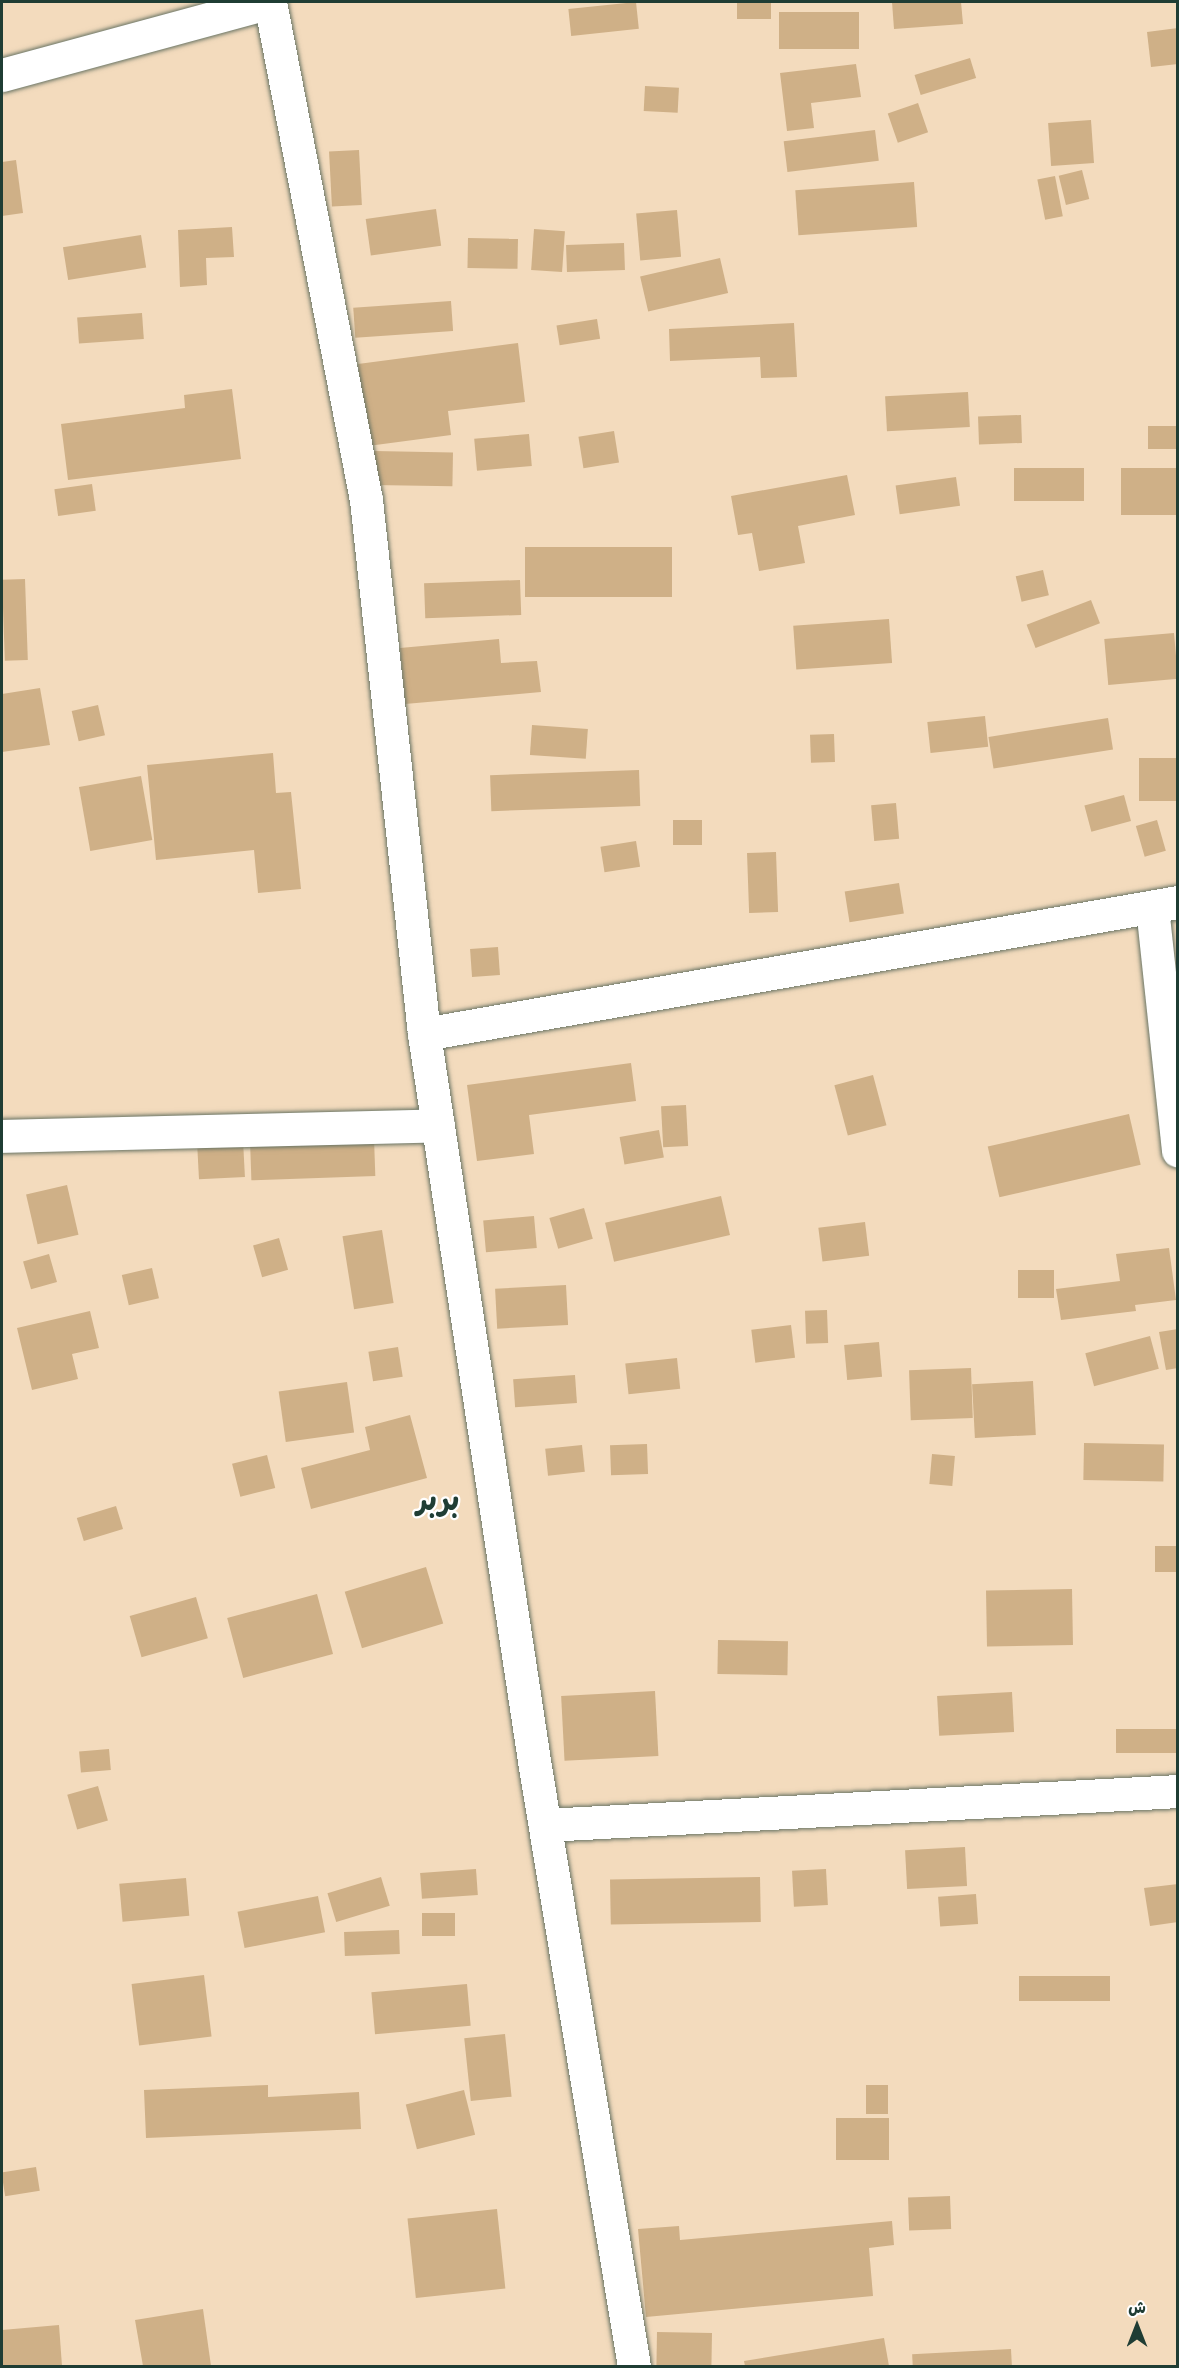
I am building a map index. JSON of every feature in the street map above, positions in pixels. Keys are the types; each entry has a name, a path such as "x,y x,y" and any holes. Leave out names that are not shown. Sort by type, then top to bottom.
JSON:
{"street":[{"path":"2,75 270,2 366,500 424,1034 545,1825 634,2367"},
{"path":"424,1034 1165,905 1178,1151"},
{"path":"2,1136 438,1125"},
{"path":"545,1825 1178,1791"}],"building":[{"path":"636,2 639,29 571,36 568,9"},
{"path":"737,2 771,2 771,19 737,19"},
{"path":"892,2 961,2 963,24 894,29"},
{"path":"779,12 859,12 859,49 779,49"},
{"path":"1178,28 1178,64 1151,67 1147,32"},
{"path":"970,58 976,78 921,95 915,75"},
{"path":"856,64 861,97 811,103 814,128 787,131 780,73"},
{"path":"645,86 679,88 678,113 644,111"},
{"path":"918,103 928,132 898,143 888,113"},
{"path":"1091,120 1094,163 1051,166 1048,123"},
{"path":"875,130 879,161 787,172 784,141"},
{"path":"359,150 362,205 332,206 329,152"},
{"path":"16,160 23,213 2,216 2,162"},
{"path":"1082,170 1089,199 1066,205 1059,176"},
{"path":"1055,176 1063,216 1045,220 1037,179"},
{"path":"914,182 917,227 798,235 795,190"},
{"path":"436,209 441,246 371,256 366,219"},
{"path":"677,210 681,257 640,260 636,214"},
{"path":"232,227 234,257 206,258 207,285 180,287 178,230"},
{"path":"534,229 565,231 562,272 531,270"},
{"path":"141,235 146,268 68,280 63,247"},
{"path":"468,238 518,239 517,269 467,268"},
{"path":"624,243 625,270 567,272 566,245"},
{"path":"720,258 728,293 648,312 640,276"},
{"path":"451,301 453,331 355,338 353,308"},
{"path":"142,313 144,339 79,343 77,318"},
{"path":"597,319 600,339 560,345 557,325"},
{"path":"794,323 797,377 761,378 760,357 670,361 669,329"},
{"path":"518,343 525,402 448,411 451,435 368,446 358,364"},
{"path":"232,389 241,459 68,480 61,424 185,408 184,395"},
{"path":"968,392 970,427 887,431 885,396"},
{"path":"1021,415 1022,443 979,444 978,417"},
{"path":"1148,426 1178,426 1178,449 1148,449"},
{"path":"614,431 619,463 583,468 578,437"},
{"path":"529,434 532,466 477,471 474,439"},
{"path":"374,451 453,452 452,486 373,485"},
{"path":"1014,468 1084,468 1084,501 1014,501"},
{"path":"1121,468 1178,468 1178,515 1121,515"},
{"path":"847,475 855,515 798,526 805,563 759,571 752,533 738,535 731,496"},
{"path":"956,477 960,506 900,514 896,485"},
{"path":"92,484 96,511 58,516 54,489"},
{"path":"525,547 672,547 672,597 525,597"},
{"path":"1043,570 1049,595 1022,602 1016,576"},
{"path":"25,579 28,660 5,661 2,580"},
{"path":"520,580 521,615 425,618 424,583"},
{"path":"1091,600 1100,623 1036,648 1027,625"},
{"path":"889,619 892,663 796,670 793,626"},
{"path":"1174,633 1178,679 1108,685 1104,639"},
{"path":"499,639 501,663 537,661 541,692 405,704 400,648"},
{"path":"40,688 50,745 2,752 2,694"},
{"path":"98,705 105,735 79,741 72,711"},
{"path":"985,716 988,747 931,753 927,722"},
{"path":"1108,718 1113,750 993,769 988,737"},
{"path":"532,725 588,729 586,759 530,755"},
{"path":"834,734 835,762 811,763 810,735"},
{"path":"273,753 276,793 291,792 301,889 258,893 254,850 156,860 147,765"},
{"path":"1139,758 1178,758 1178,801 1139,801"},
{"path":"639,770 640,806 491,811 490,775"},
{"path":"141,776 152,840 90,851 79,787"},
{"path":"1124,795 1131,821 1091,832 1084,806"},
{"path":"896,803 899,839 874,841 871,805"},
{"path":"673,820 702,820 702,845 673,845"},
{"path":"1157,820 1166,851 1145,857 1136,826"},
{"path":"636,841 640,867 605,872 600,847"},
{"path":"776,852 778,912 749,913 747,853"},
{"path":"899,883 904,914 850,922 845,892"},
{"path":"498,947 500,975 472,977 470,949"},
{"path":"631,1063 636,1101 529,1115 534,1154 477,1161 467,1085"},
{"path":"873,1075 886,1125 848,1136 834,1085"},
{"path":"686,1105 688,1146 663,1147 661,1106"},
{"path":"1129,1114 1141,1165 999,1197 988,1147"},
{"path":"659,1130 664,1158 624,1165 620,1137"},
{"path":"374,1138 375,1176 251,1180 250,1142"},
{"path":"243,1140 245,1177 199,1179 197,1142"},
{"path":"67,1185 78,1235 38,1244 26,1194"},
{"path":"721,1196 730,1235 614,1262 605,1223"},
{"path":"584,1208 593,1239 558,1249 549,1218"},
{"path":"534,1216 537,1248 486,1252 483,1220"},
{"path":"865,1222 869,1256 822,1261 818,1228"},
{"path":"382,1230 394,1303 354,1309 342,1236"},
{"path":"279,1238 288,1270 262,1277 253,1245"},
{"path":"1169,1248 1176,1300 1135,1305 1136,1311 1061,1320 1056,1289 1120,1281 1116,1254"},
{"path":"49,1254 57,1282 31,1289 23,1261"},
{"path":"152,1268 159,1298 129,1305 122,1275"},
{"path":"1018,1270 1054,1270 1054,1298 1018,1298"},
{"path":"566,1285 568,1325 497,1329 495,1289"},
{"path":"827,1310 828,1343 806,1344 805,1311"},
{"path":"90,1311 99,1348 72,1354 78,1379 32,1390 17,1328"},
{"path":"791,1325 795,1358 755,1363 751,1330"},
{"path":"1178,1329 1178,1368 1166,1370 1159,1332"},
{"path":"1150,1336 1159,1369 1094,1386 1085,1353"},
{"path":"879,1342 882,1377 847,1380 844,1345"},
{"path":"398,1347 403,1377 373,1381 368,1352"},
{"path":"677,1358 680,1389 629,1394 625,1363"},
{"path":"971,1368 973,1418 911,1420 909,1370"},
{"path":"575,1375 577,1403 515,1407 513,1379"},
{"path":"1033,1381 1036,1435 975,1438 972,1384"},
{"path":"347,1382 354,1433 286,1442 279,1392"},
{"path":"410,1415 427,1478 311,1509 301,1468 370,1450 365,1427"},
{"path":"1084,1443 1164,1444 1163,1481 1083,1480"},
{"path":"647,1444 648,1474 611,1475 610,1445"},
{"path":"582,1445 585,1472 548,1476 545,1449"},
{"path":"932,1454 955,1456 952,1486 929,1484"},
{"path":"267,1455 275,1488 240,1497 232,1464"},
{"path":"116,1506 123,1529 84,1541 77,1518"},
{"path":"1155,1546 1178,1546 1178,1572 1155,1572"},
{"path":"426,1567 443,1623 362,1648 345,1592"},
{"path":"1072,1589 1073,1645 987,1646 986,1591"},
{"path":"317,1594 333,1654 243,1678 227,1618"},
{"path":"196,1597 208,1638 142,1657 130,1616"},
{"path":"718,1640 788,1641 787,1675 717,1674"},
{"path":"655,1691 658,1756 565,1761 561,1696"},
{"path":"1012,1692 1014,1732 939,1736 937,1696"},
{"path":"1116,1729 1178,1729 1178,1753 1116,1753"},
{"path":"109,1749 111,1770 81,1773 79,1752"},
{"path":"98,1786 108,1821 77,1829 67,1795"},
{"path":"965,1847 967,1886 907,1889 905,1850"},
{"path":"476,1869 478,1895 422,1899 420,1873"},
{"path":"826,1869 828,1905 794,1907 792,1871"},
{"path":"381,1877 390,1906 336,1922 327,1893"},
{"path":"760,1877 761,1922 611,1925 610,1880"},
{"path":"186,1878 189,1916 123,1922 119,1884"},
{"path":"1178,1884 1178,1922 1150,1926 1144,1888"},
{"path":"976,1894 978,1924 940,1927 938,1897"},
{"path":"318,1896 325,1932 245,1948 238,1912"},
{"path":"422,1913 455,1913 455,1936 422,1936"},
{"path":"399,1930 400,1954 345,1956 344,1932"},
{"path":"204,1975 212,2037 139,2045 132,1984"},
{"path":"1019,1976 1110,1976 1110,2001 1019,2001"},
{"path":"467,1984 471,2026 375,2034 371,1992"},
{"path":"505,2034 512,2097 471,2101 464,2038"},
{"path":"268,2085 268,2097 359,2092 361,2129 146,2138 144,2090"},
{"path":"866,2085 888,2085 888,2114 866,2114"},
{"path":"464,2090 475,2135 417,2149 406,2105"},
{"path":"836,2118 889,2118 889,2160 836,2160"},
{"path":"36,2167 40,2191 5,2196 2,2172"},
{"path":"950,2196 951,2229 909,2230 908,2197"},
{"path":"497,2209 505,2289 416,2298 407,2218"},
{"path":"892,2221 894,2245 869,2248 873,2296 646,2317 638,2229 679,2226 680,2240"},
{"path":"203,2309 211,2366 143,2366 135,2320"},
{"path":"59,2325 62,2366 2,2366 2,2330"},
{"path":"657,2332 712,2333 711,2366 656,2366"},
{"path":"884,2338 889,2366 745,2366 744,2361"},
{"path":"1011,2349 1012,2366 913,2366 912,2354"}],"district":[{"name":"بربر","path":"438,1500"}]}
